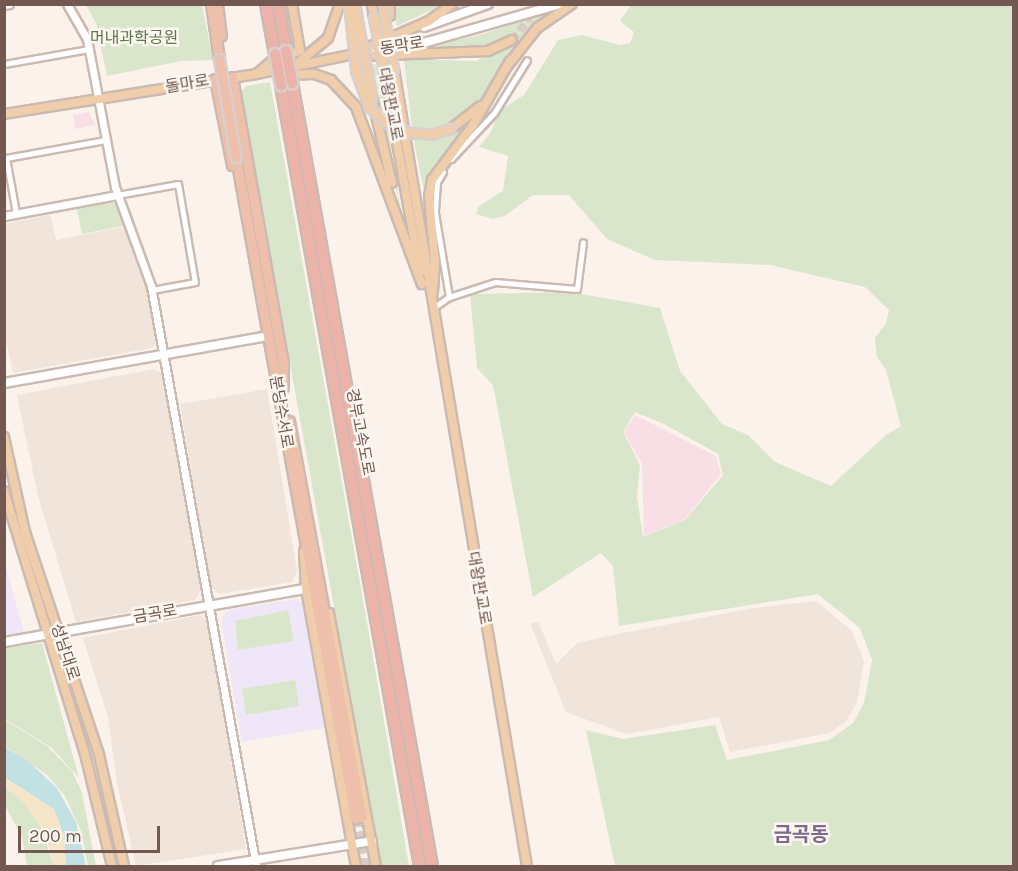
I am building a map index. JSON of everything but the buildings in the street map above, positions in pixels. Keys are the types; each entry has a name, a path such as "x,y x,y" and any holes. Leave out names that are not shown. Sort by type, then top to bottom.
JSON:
{"highway":[{"name":"분당수서로","path":"210,4 358,818"},
{"name":"분당수서로","path":"217,4 221,59"},
{"name":"경부고속도로","path":"266,4 281,53 287,84 432,867"},
{"name":"경부고속도로","path":"278,4 281,53"},
{"path":"232,77 283,363 280,387"},
{"path":"215,79 262,337 280,387"},
{"name":"경부고속도로","path":"287,84 420,867"}],"main road":[{"path":"256,74 272,61 300,51 292,4"},
{"path":"295,66 328,38 339,4"},
{"path":"349,4 356,71 369,107 390,125 410,133 431,135 451,129 476,111 510,61 537,28 572,4"},
{"path":"355,4 372,99 400,221"},
{"name":"대왕판교로","path":"372,4 422,284 432,309"},
{"path":"382,4 387,15"},
{"path":"387,15 389,4"},
{"path":"355,54 429,21 452,4"},
{"name":"동막로","path":"369,51 488,4"},
{"name":"동막로","path":"369,51 427,42 560,4"},
{"name":"대왕판교로","path":"387,15 432,309 527,867"},
{"path":"335,58 434,50 489,51 512,40"},
{"name":"돌마로","path":"4,114 256,74 369,51"},
{"path":"432,309 435,263 429,197 432,180 473,125 510,61"},
{"path":"256,74 314,74 343,89 362,121 422,284"},
{"path":"4,383 262,337"},
{"name":"성남대로","path":"4,437 25,532 108,788 124,867"},
{"name":"성남대로","path":"4,491 97,796 112,867"},
{"path":"308,545 306,589 356,867"},
{"path":"308,545 321,570 376,867"},
{"name":"금곡로","path":"4,642 210,604 306,589"},
{"path":"218,867 255,863 372,841"}],"street":[{"path":"67,4 84,31 117,195 152,290 166,354 255,863"},
{"path":"4,64 89,49"},
{"path":"449,297 435,213 437,182 448,162 494,113 527,60"},
{"path":"16,213 6,158 105,140"},
{"path":"4,216 178,184 195,282 152,290"},
{"path":"432,309 449,297 495,282 577,289 583,243"}],"shaded area":[{"path":"89,112 95,125 75,129 73,115"},
{"path":"50,215 56,240 127,226 145,277 158,341 152,348 13,373 5,336 4,224"},
{"path":"154,369 163,374 201,590 195,600 76,622 38,496 17,395"},
{"path":"267,389 297,572 292,582 219,594 211,587 180,404"},
{"path":"635,415 716,456 721,474 684,520 644,536 642,464 624,432"},
{"path":"5,563 24,633 5,635"},
{"path":"296,599 304,604 325,728 242,742 221,620 228,610"},
{"path":"816,601 852,631 864,661 857,703 846,721 830,733 730,752 719,717 626,734 566,712 530,623 538,622 556,664 577,643 753,608"},
{"path":"200,615 208,622 246,849 136,866 117,783 108,717 83,638"}],"green space":[{"path":"393,4 442,5 397,26"},
{"name":"머내과학공원","path":"86,5 202,5 213,60 181,61 107,76 96,23"},
{"path":"631,5 1013,5 1013,866 615,866 586,730 623,739 715,725 727,760 829,740 853,723 864,703 872,660 860,628 818,594 619,626 613,566 601,553 533,597 493,385 477,368 470,294 570,292 660,308 680,371 722,424 748,435 775,462 831,486 886,435 901,426 886,370 877,357 875,338 886,323 889,310 865,287 770,265 655,260 607,239 569,195 533,195 505,216 493,219 476,214 479,206 503,191 508,156 479,147 491,132 499,111 524,95 558,40 582,35 620,45 630,43 634,32 620,21","holes":["635,412 664,424 718,454 723,475 685,520 643,537 637,497 640,465 623,432"]},
{"path":"555,10 528,33 492,87 465,115 438,128 412,129 404,59 476,61 513,44 467,50 425,48 480,35"},
{"path":"376,64 385,111 401,212 368,66"},
{"path":"270,82 409,866 381,866 241,93 246,86"},
{"path":"479,113 442,155 430,176 426,202 413,136 457,128"},
{"path":"118,203 127,225 82,234 76,205"},
{"path":"288,610 294,641 238,650 235,621"},
{"path":"42,643 79,778 52,748 5,719 5,648"},
{"path":"295,680 299,706 246,715 242,689"},
{"path":"5,720 47,746 72,771 82,793 96,866 88,866 81,831 65,796 47,775 5,746"},
{"path":"4,786 23,801 41,827 54,866 27,866 22,837 5,806"}],"sand":[{"path":"4,778 54,809 64,835 66,866 54,866 46,835 26,805 5,786"}],"water":[{"path":"5,747 29,762 57,788 76,822 86,866 66,866 64,835 54,809 5,778"}],"tunnel":[{"path":"512,40 528,21 534,4"},
{"path":"362,817 370,866"},
{"path":"355,818 363,866"}],"district":[{"name":"금곡동","path":"801,834"}]}
